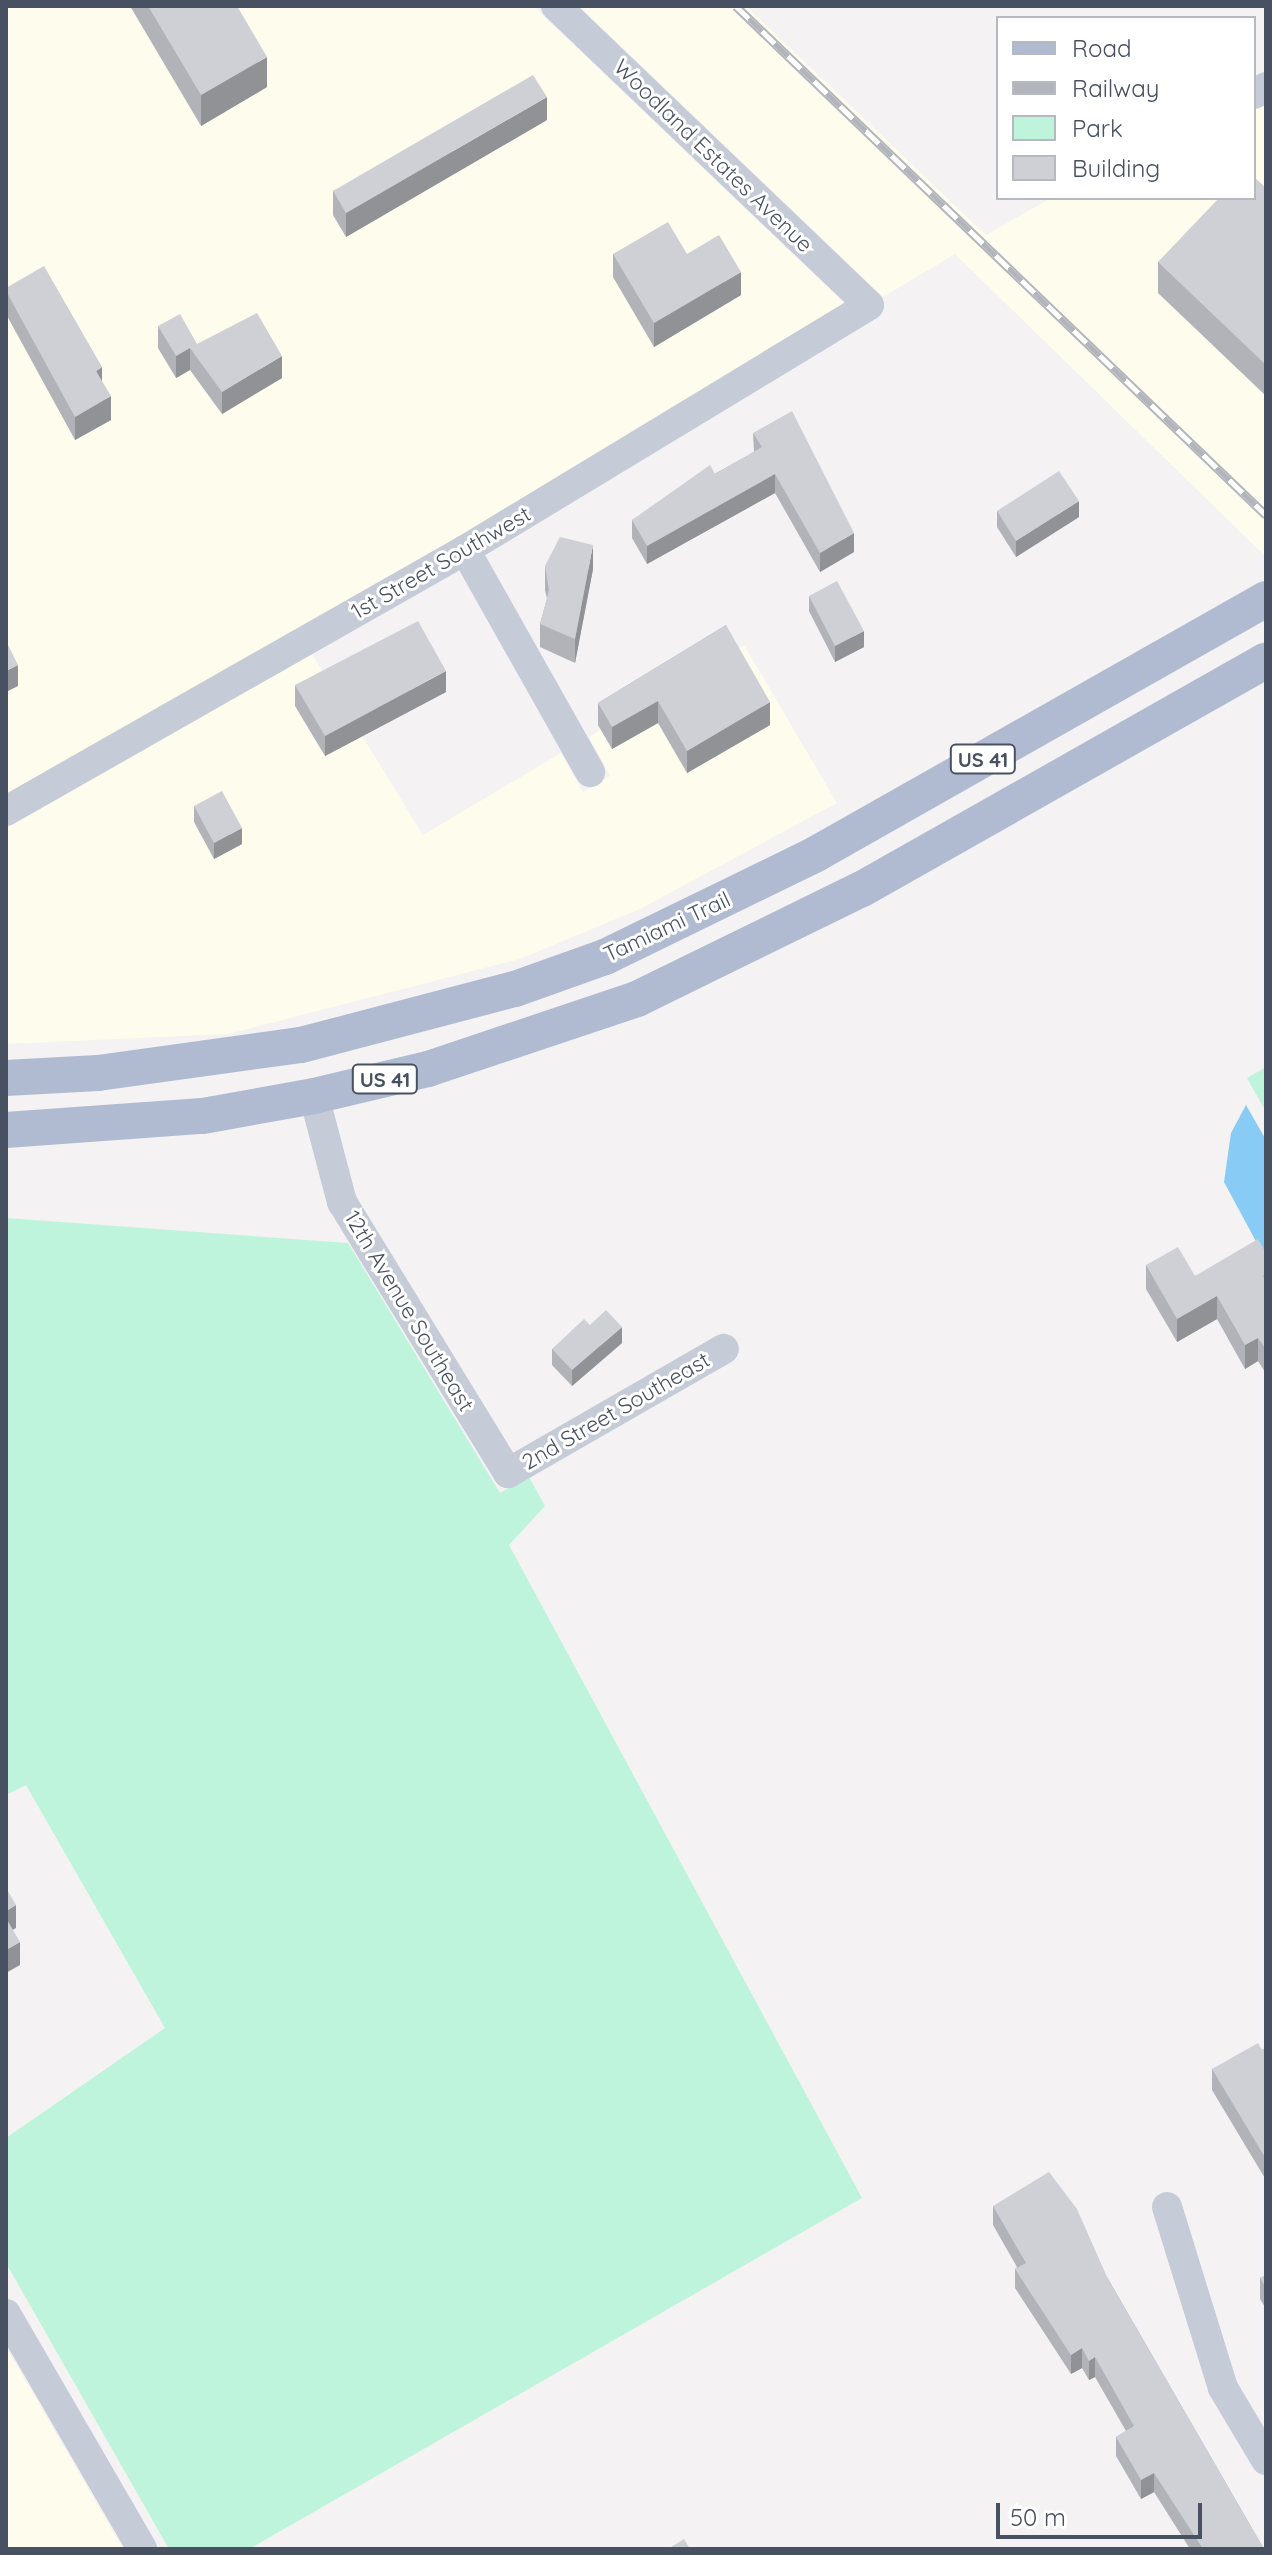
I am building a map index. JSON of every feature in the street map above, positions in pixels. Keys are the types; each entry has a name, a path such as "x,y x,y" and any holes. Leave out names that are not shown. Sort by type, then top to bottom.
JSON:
{"main road":[{"name":"Tamiami Trail","path":"6,1078 130,1070 301,1045 515,989 605,957 816,854 1256,604"},
{"name":"US 41","path":"6,1130 203,1116 314,1096 530,1038 745,952 1266,660"}],"street":[{"name":"Woodland Estates Avenue","path":"556,6 869,305"},
{"name":"1st Street Southwest","path":"6,811 465,550 869,305"},
{"path":"465,550 590,772"},
{"name":"12th Avenue Southeast","path":"314,1096 342,1202 508,1473"},
{"name":"2nd Street Southeast","path":"508,1473 724,1349"},
{"path":"1167,2207 1223,2388 1266,2460"},
{"path":"6,2314 142,2549"}],"shaded area":[{"path":"6,6 533,6 845,304 458,538 6,795"},
{"path":"579,6 746,6 986,235 1047,200 1256,200 1256,109 1266,103 1266,557 955,254 883,297"},
{"path":"744,645 837,803 640,909 520,959 228,1034 6,1044 6,828 312,654 423,835 561,753 583,792 610,776 589,737"},
{"path":"6,2347 123,2549 6,2549"}],"green space":[{"path":"1266,1067 1266,1112 1247,1078"},
{"path":"6,1218 348,1243 500,1493 529,1477 545,1506 509,1545 862,2198 249,2549 169,2549 6,2263 6,2138 165,2028 26,1785 6,1795"}],"water":[{"path":"1246,1105 1266,1140 1266,1260 1224,1182 1231,1133"}],"building":[{"path":"148,6 237,6 267,57 201,95"},
{"path":"533,75 547,97 346,213 333,191"},
{"path":"1256,179 1266,188 1266,365 1158,262 1217,200 1256,200"},
{"path":"668,222 687,254 719,235 741,272 654,323 613,254"},
{"path":"44,266 102,367 96,371 111,396 75,417 6,291 6,288"},
{"path":"257,313 282,356 222,392 190,348 176,356 158,326 180,314 197,344"},
{"path":"792,411 854,533 820,553 775,474 647,546 632,520 710,465 715,474 762,447 753,433"},
{"path":"1059,471 1079,501 1016,541 997,511"},
{"path":"560,537 593,545 575,639 540,624 549,590 545,566"},
{"path":"837,581 864,631 835,646 809,596"},
{"path":"418,621 446,671 325,736 295,685"},
{"path":"726,625 770,702 687,751 658,701 612,727 598,703"},
{"path":"6,641 18,665 6,671"},
{"path":"222,791 242,828 214,843 194,806"},
{"path":"1258,1239 1266,1253 1266,1274 1263,1276 1266,1281 1265,1348 1258,1338 1245,1345 1217,1296 1177,1319 1146,1265 1178,1247 1195,1276"},
{"path":"606,1310 622,1327 572,1370 552,1349 584,1319 590,1325"},
{"path":"6,1888 16,1905 6,1911"},
{"path":"6,1918 20,1942 6,1950"},
{"path":"1258,2043 1262,2050 1266,2048 1266,2159 1212,2069"},
{"path":"1049,2172 1077,2209 1107,2277 1264,2549 1203,2549 1154,2473 1141,2480 1116,2437 1134,2426 1095,2357 1089,2361 1082,2348 1071,2355 1015,2269 1026,2263 993,2206"},
{"path":"684,2539 690,2549 668,2549"}],"railway":[{"path":"736,6 1266,515"}]}
